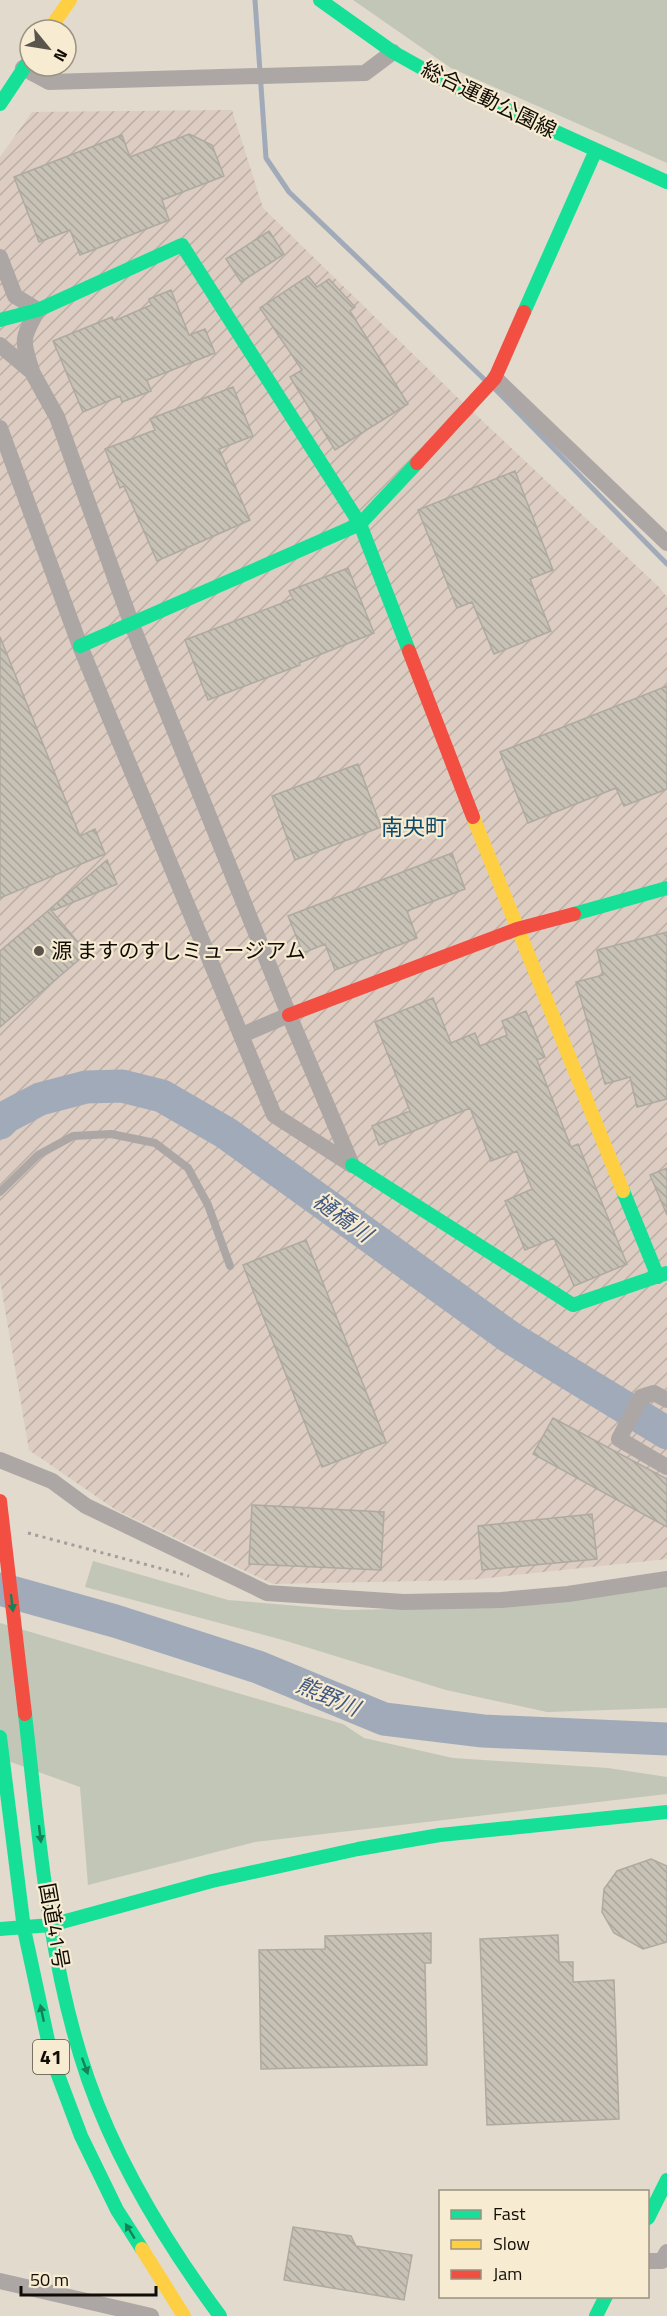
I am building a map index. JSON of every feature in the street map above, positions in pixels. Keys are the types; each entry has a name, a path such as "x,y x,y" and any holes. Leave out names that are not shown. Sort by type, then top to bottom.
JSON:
{"main road":[{"path":"57,18 70,0"},
{"name":"総合運動公園線","path":"320,0 393,52 452,86 667,182"},
{"path":"0,104 18,77"},
{"path":"80,646 360,524 495,378 596,150"},
{"path":"0,320 38,310 182,244 360,524 517,929 662,1275 573,1305 352,1165"},
{"path":"289,1015 517,929 667,888"},
{"name":"国道41号","path":"0,1501 51,1925 78,2045 106,2124 137,2190 189,2277 220,2316"},
{"name":"国道41号","path":"0,1737 24,1929 52,2059 81,2136 117,2210 184,2316"},
{"path":"0,1929 24,1929 51,1925 212,1881 358,1849 440,1835 667,1812"},
{"path":"649,2215 667,2180"},
{"path":"596,2316 605,2298"}],"street":[{"path":"43,78 48,82 365,73 393,52"},
{"path":"0,258 15,296 38,310 27,328 23,343 32,372 57,417 132,625 352,1165"},
{"path":"0,345 32,372"},
{"path":"495,378 667,543"},
{"path":"0,428 80,646 274,1115 352,1165"},
{"path":"242,1035 289,1015"},
{"path":"667,1400 654,1393 640,1397 619,1439 667,1467"},
{"path":"0,1460 52,1481 86,1506 267,1593 404,1602 501,1599 568,1594 667,1579"},
{"path":"649,2261 662,2261 667,2252"},
{"path":"0,2281 151,2316"}],"lane":[{"path":"0,1192 38,1155 73,1136 111,1134 155,1143 188,1168 208,1206 230,1266"}],"path":[{"path":"3,1526 193,1577"}],"shaded area":[{"path":"232,110 263,208 667,597 667,1559 469,1580 273,1584 116,1510 29,1450 0,1280 0,157 32,112"}],"green space":[{"path":"353,0 667,0 667,163 451,68"},
{"path":"93,1561 228,1600 346,1610 484,1607 667,1587 667,1708 547,1712 446,1690 283,1640 85,1587"},
{"path":"0,1623 343,1724 364,1738 453,1758 608,1768 667,1777 667,1794 255,1842 88,1885 80,1787 0,1758"}],"building":[{"path":"189,134 212,145 224,176 162,200 169,220 80,255 70,230 39,242 14,177 122,135 130,157"},
{"path":"269,231 284,254 241,282 226,259"},
{"path":"308,276 317,287 329,279 355,307 350,311 408,404 335,450 290,377 302,370 260,308"},
{"path":"171,290 189,335 205,329 215,353 147,380 151,391 122,402 120,396 83,412 53,341 112,317 114,321 151,305 149,299"},
{"path":"233,387 253,436 219,449 250,520 157,561 124,486 120,488 105,449 155,430 150,419"},
{"path":"515,471 553,570 530,579 551,631 494,654 472,602 457,608 418,510"},
{"path":"348,568 374,633 299,663 300,665 208,700 185,640 293,599 289,591"},
{"path":"0,637 80,836 95,829 105,854 0,898"},
{"path":"667,686 667,789 624,806 616,788 528,823 500,752"},
{"path":"358,764 381,827 295,860 272,796"},
{"path":"452,853 465,889 407,911 417,938 335,970 325,944 303,953 288,916"},
{"path":"107,860 117,884 52,911 51,908"},
{"path":"50,909 87,953 0,1027 0,951"},
{"path":"667,932 667,1099 637,1107 630,1077 605,1084 576,982 603,975 597,950"},
{"path":"433,998 451,1043 475,1033 480,1046 507,1035 502,1021 526,1011 545,1057 537,1060 571,1147 578,1144 627,1264 574,1286 554,1238 525,1250 505,1201 532,1189 517,1151 491,1161 470,1108 379,1145 372,1126 410,1111 375,1022"},
{"path":"667,1168 667,1215 650,1175"},
{"path":"306,1240 386,1442 322,1467 243,1265"},
{"path":"553,1418 667,1479 667,1527 533,1454"},
{"path":"252,1505 384,1512 381,1570 249,1564"},
{"path":"592,1514 597,1559 482,1570 478,1526"},
{"path":"651,1859 667,1866 667,1942 643,1949 614,1933 602,1912 604,1889 617,1871"},
{"path":"431,1933 431,1963 425,1963 427,2065 261,2069 259,1950 325,1949 325,1936"},
{"path":"558,1935 559,1962 573,1962 573,1982 614,1980 619,2119 487,2125 480,1939"},
{"path":"293,2227 351,2236 356,2246 412,2255 404,2300 284,2280"}],"waterway":[{"path":"255,0 266,158 289,192 486,381"},
{"path":"493,387 667,564"},
{"name":"樋橋川","path":"0,1123 6,1117 40,1099 86,1087 122,1086 162,1096 226,1133 511,1338 667,1433"},
{"name":"熊野川","path":"0,1589 115,1621 258,1667 384,1719 483,1731 667,1739"}],"traffic: fast":[{"path":"320,0 393,52 452,85 667,182"},
{"path":"0,104 18,77"},
{"path":"524,312 596,150"},
{"path":"0,320 38,310 182,245 360,524 409,651"},
{"path":"80,646 360,524 417,463"},
{"path":"574,914 667,888"},
{"path":"352,1165 573,1305 667,1273"},
{"path":"623,1191 658,1277"},
{"path":"25,1714 54,1944 74,2035 88,2079 114,2142 145,2202 162,2232 220,2316"},
{"path":"0,1737 24,1929 52,2059 81,2136 117,2210 142,2249"},
{"path":"0,1929 51,1925 212,1881 358,1849 440,1835 667,1812"},
{"path":"649,2216 667,2180"},
{"path":"596,2316 605,2298"}],"traffic: slow":[{"path":"57,18 70,0"},
{"path":"473,817 623,1191"},
{"path":"142,2249 184,2316"}],"traffic: jam":[{"path":"417,463 495,378 524,312"},
{"path":"409,651 473,817"},
{"path":"289,1015 517,929 574,914"},
{"path":"0,1501 25,1714"}],"place":[{"name":"源 ますのすしミュージアム","path":"39,951"}],"district":[{"name":"南央町","path":"414,827"}]}
